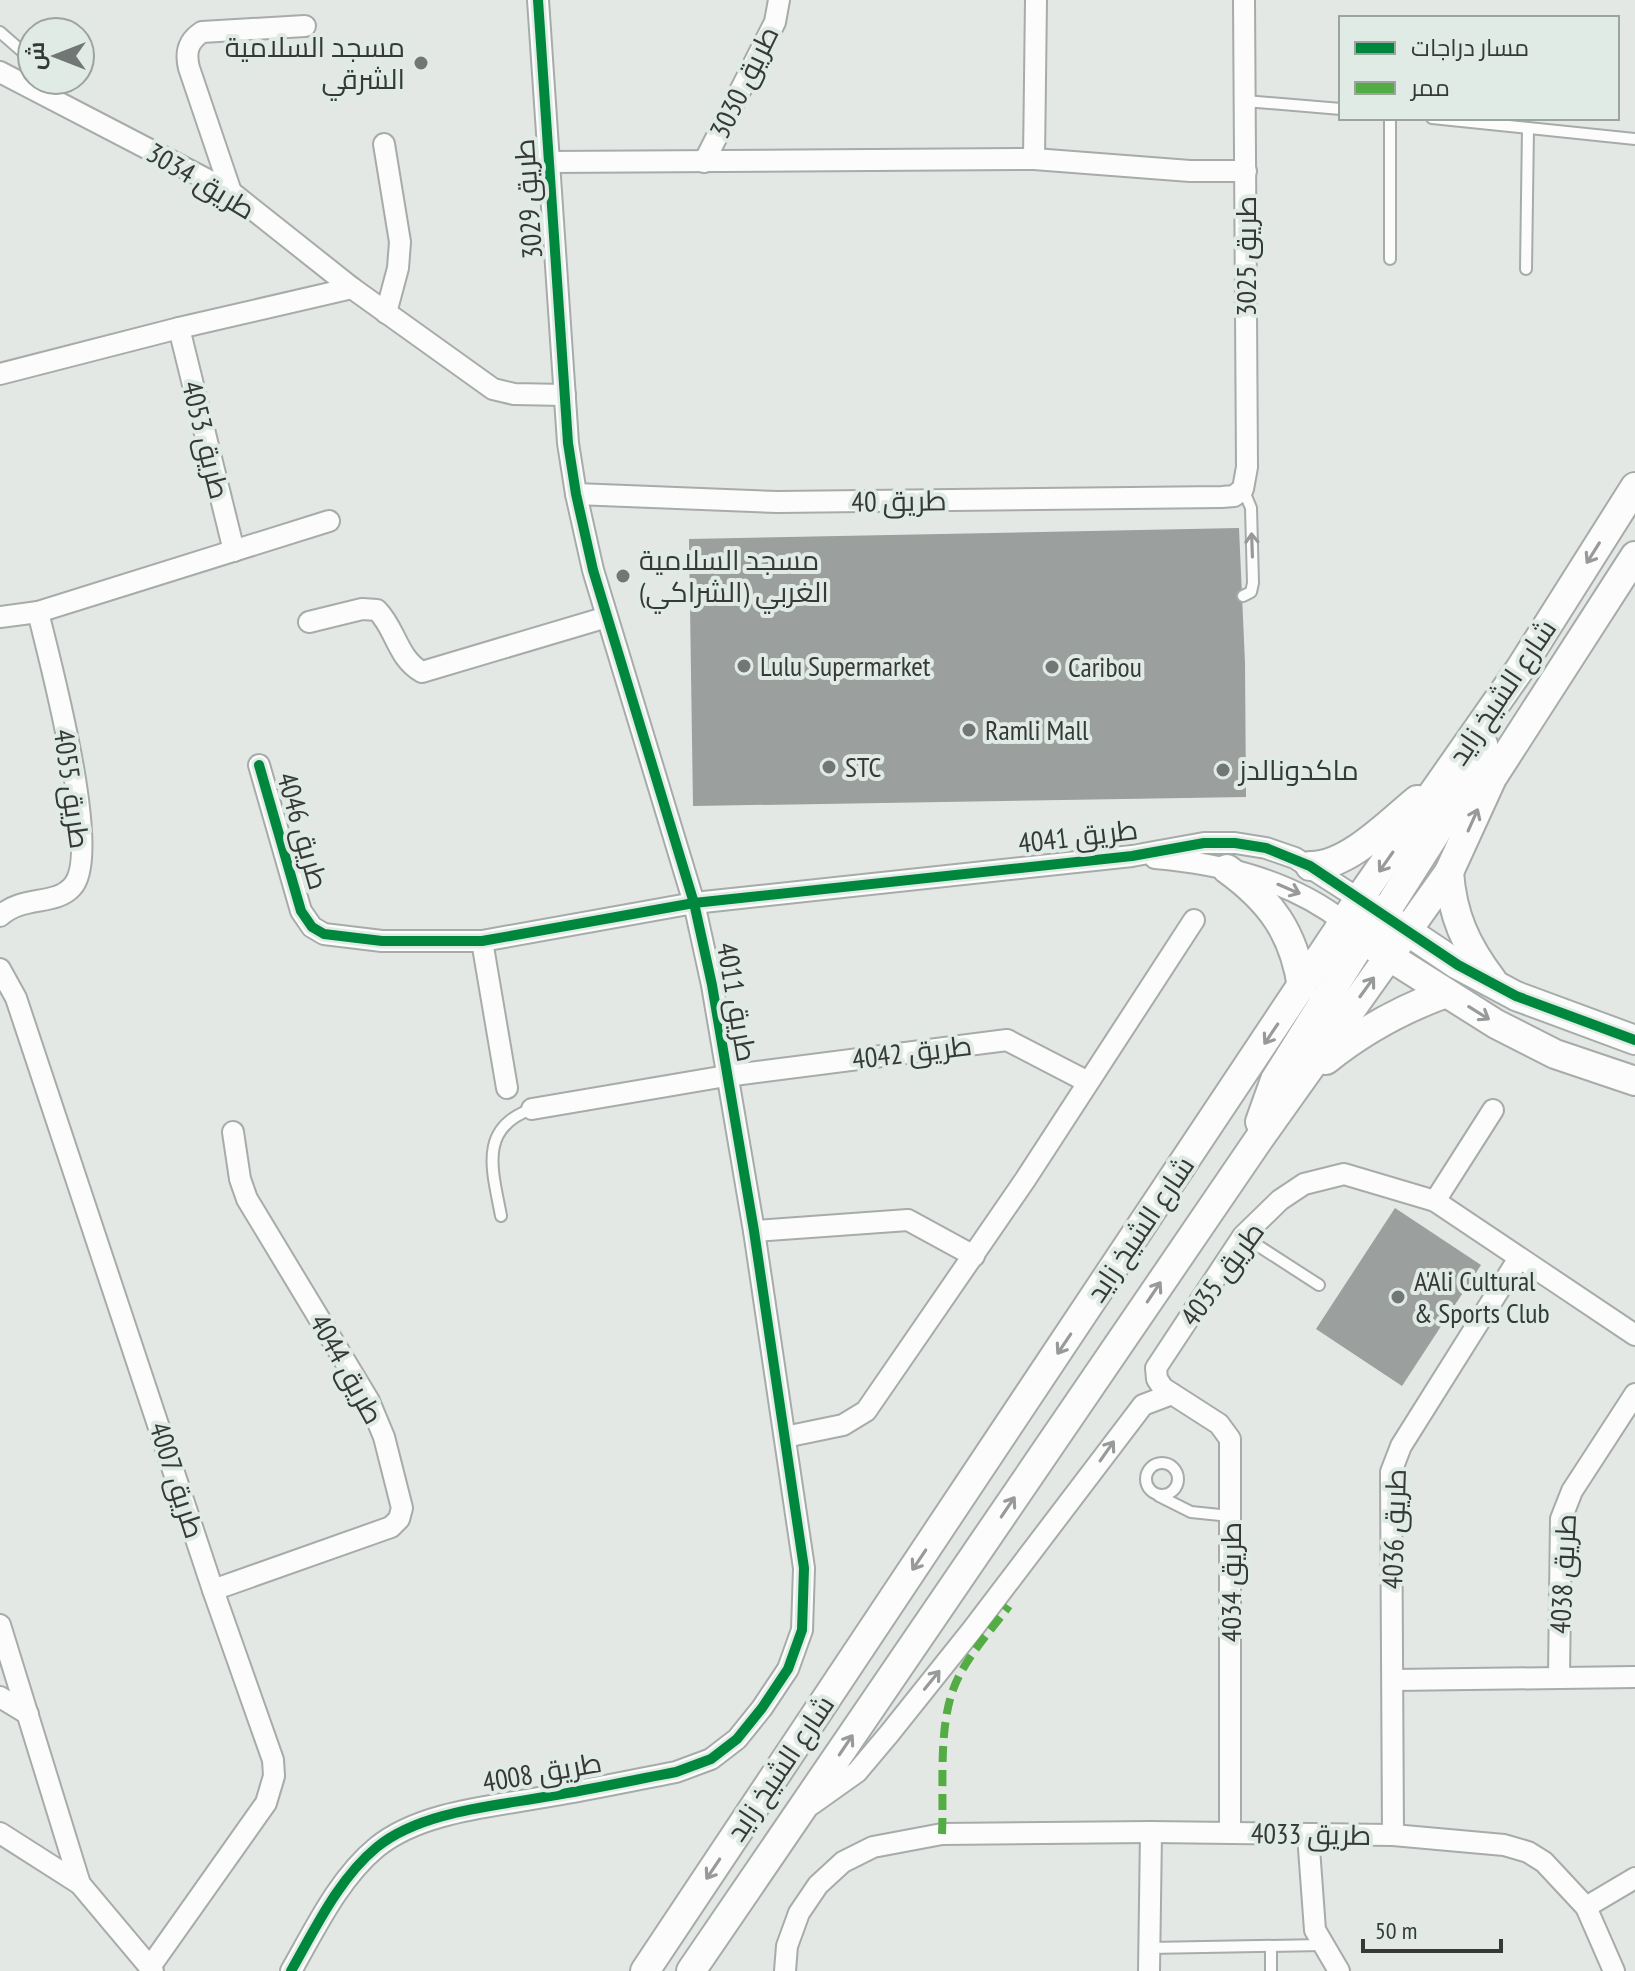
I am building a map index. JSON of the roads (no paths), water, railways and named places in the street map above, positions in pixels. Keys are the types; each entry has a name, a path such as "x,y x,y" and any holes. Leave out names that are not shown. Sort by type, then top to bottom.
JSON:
{"main road":[{"name":"شارع الشيخ زايد","path":"645,1971 1302,987 1355,921 1443,780 1635,487"},
{"name":"شارع الشيخ زايد","path":"691,1971 1259,1139 1449,872 1492,778 1635,556"},
{"path":"1389,957 1379,932 1383,916 1462,792 1500,697"},
{"path":"1310,866 1330,864 1344,856 1443,780"},
{"path":"1227,869 1258,894 1281,924 1292,942 1302,987"},
{"path":"1449,872 1451,901 1459,928 1472,953 1492,980 1516,996"},
{"name":"طريق 4041","path":"1355,921 1383,916 1458,965 1516,996 1635,1040"},
{"path":"1259,1139 1263,1108 1275,1080 1355,921"},
{"name":"طريق 4041","path":"1355,921 1389,957 1496,1024 1555,1054 1635,1081"},
{"path":"1300,1080 1364,1031 1407,1008 1446,993"}],"street":[{"name":"طريق 3029","path":"538,0 565,395"},
{"name":"طريق 3030","path":"704,162 775,22 779,0"},
{"path":"1034,159 1036,0"},
{"name":"طريق 3025","path":"1243,489 1247,467 1244,0"},
{"path":"231,192 189,68 188,47 202,32 305,26"},
{"name":"طريق 3034","path":"59,96 231,192 352,288 493,389 514,394 565,395"},
{"path":"384,144 400,242 398,268 386,313"},
{"path":"549,162 1034,159 1190,171 1246,171"},
{"path":"0,374 352,288"},
{"name":"طريق 4053","path":"179,328 234,551"},
{"name":"طريق 4011","path":"565,395 576,494 593,570 694,903 712,985 754,1231 804,1568 802,1630"},
{"name":"طريق 40","path":"576,494 777,502 1222,497 1234,496 1243,489"},
{"path":"0,617 38,612 329,521"},
{"path":"309,622 362,609 377,610 386,619 402,654 412,667 422,672 607,617"},
{"name":"طريق 4055","path":"0,916 11,906 58,897 72,887 81,872 82,839 72,766 38,612"},
{"name":"طريق 4046","path":"259,765 301,911 312,927 324,934 382,941 482,941"},
{"name":"طريق 4041","path":"482,941 694,903 1132,856 1204,843 1235,843 1266,848 1310,866 1355,921"},
{"name":"طريق 4041","path":"1132,856 1203,863 1272,882 1355,921"},
{"path":"785,1437 843,1425 866,1411 974,1256 1194,920"},
{"path":"482,941 507,1088"},
{"name":"طريق 4007","path":"0,969 16,998 213,1590 269,1745 274,1776 266,1803 152,1969 80,1884 0,1625"},
{"name":"طريق 4042","path":"532,1109 726,1076 1007,1040 1088,1082"},
{"path":"1435,1201 1493,1110"},
{"name":"طريق 4044","path":"213,1590 391,1527 399,1519 402,1508 384,1437 369,1401 247,1199 240,1179 233,1132"},
{"name":"طريق 4035","path":"1156,1368 1243,1236 1280,1200 1304,1184 1344,1174 1435,1201 1635,1335"},
{"path":"754,1231 908,1220 974,1256"},
{"name":"طريق 4036","path":"1393,1835 1390,1484 1394,1460 1519,1258"},
{"name":"طريق 4034","path":"1156,1368 1160,1385 1219,1424 1230,1439 1230,1833"},
{"path":"799,1813 857,1772 972,1630 1135,1414 1143,1405 1172,1394"},
{"name":"طريق 4038","path":"1559,1677 1561,1519 1572,1491 1635,1394"},
{"name":"طريق 4008","path":"291,1971 330,1904 358,1866 374,1849 402,1831 471,1810 676,1772 711,1759 737,1739 762,1708 788,1669 802,1630"},
{"path":"1394,1680 1635,1677"},
{"path":"0,1697 28,1714"},
{"path":"1149,1971 1151,1832"},
{"name":"طريق 4033","path":"785,1971 787,1946 799,1913 818,1885 843,1862 873,1847 942,1834 1151,1832 1393,1835 1504,1845 1528,1852 1544,1862 1586,1907 1614,1971"},
{"path":"0,1833 80,1884"},
{"path":"1308,1835 1315,1930 1339,1971"},
{"path":"1586,1907 1635,1878"}],"lane":[{"path":"0,32 16,46"},
{"path":"1245,101 1339,109"},
{"path":"1390,120 1390,259"},
{"path":"1451,120 1635,139"},
{"path":"1526,269 1528,128"},
{"path":"1243,489 1251,508 1253,588 1243,596"},
{"path":"501,1216 493,1169 494,1143 508,1121 532,1109"},
{"path":"1243,1236 1319,1285"},
{"path":"1157,1495 1191,1512 1230,1516"},
{"path":"1149,1948 1322,1945"},
{"path":"1271,1946 1271,1971"}],"place":[{"name":"مسجد السلامية الشرقي","path":"421,63"},
{"name":"مسجد السلامية الغربي (الشراكي)","path":"623,576"},
{"name":"Lulu Supermarket","path":"744,666"},
{"name":"Caribou","path":"1052,667"},
{"name":"Ramli Mall","path":"969,730"},
{"name":"STC","path":"829,767"},
{"name":"ماكدونالدز","path":"1223,770"},
{"name":"A'Ali Cultural & Sports Club","path":"1398,1297"}]}
